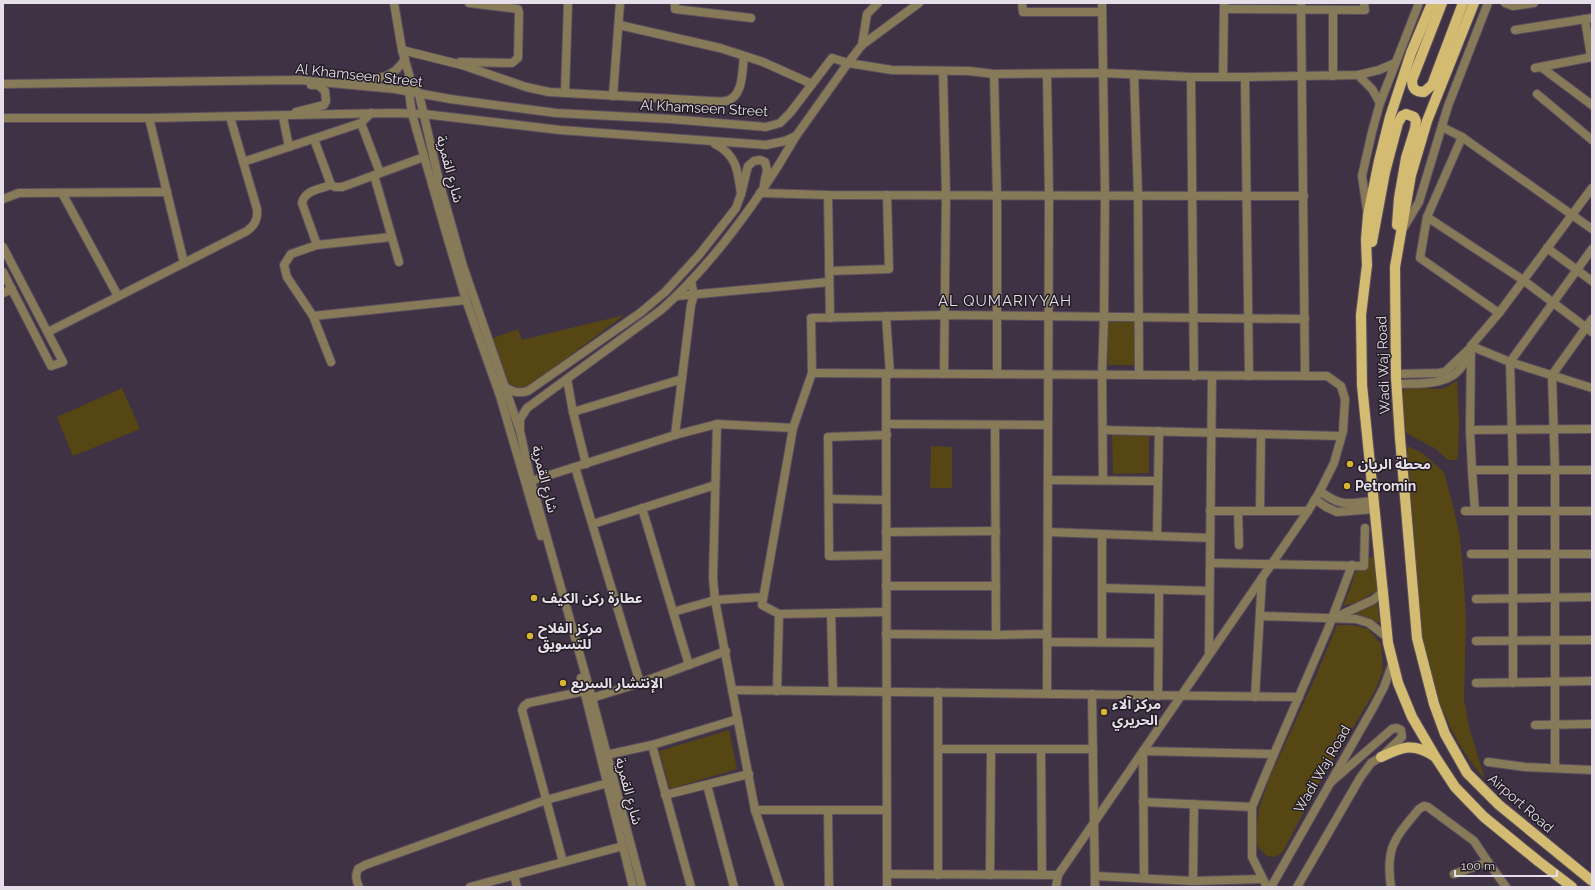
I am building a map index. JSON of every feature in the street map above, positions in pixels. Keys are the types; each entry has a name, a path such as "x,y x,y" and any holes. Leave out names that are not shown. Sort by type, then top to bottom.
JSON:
{"main road":[{"name":"Wadi Waj Road","path":"1432,3 1411,53 1390,117 1379,161 1368,215 1366,240 1367,265 1361,315 1362,385 1388,638 1398,683 1412,717 1436,758"},
{"path":"1442,3 1412,80 1412,86 1419,92 1428,90 1432,85 1463,3"},
{"name":"Wadi Waj Road","path":"1445,734 1434,704 1416,638 1396,379 1395,267 1411,175 1427,121 1474,3"},
{"path":"1367,265 1385,172 1398,122 1402,116 1406,114 1411,115 1416,121 1406,158 1399,198 1395,267"},
{"name":"Airport Road","path":"1445,734 1467,773 1499,806 1592,881"},
{"path":"1381,756 1401,747 1411,747 1426,751 1436,758 1455,787 1484,817 1572,887"}],"street":[{"name":"شارع القمرية","path":"394,3 402,50 411,81 419,94 439,181 461,258 502,383 520,431 530,480 592,698 642,887"},
{"path":"448,61 512,63 518,58 518,9 469,3"},
{"path":"565,93 568,3"},
{"path":"613,96 620,3"},
{"path":"675,3 675,9 751,18"},
{"path":"862,45 868,14 878,3"},
{"path":"520,431 520,418 527,408 661,310 691,281 726,239 760,193 778,167 796,136 862,45 919,3"},
{"path":"1022,3 1023,12 1102,12"},
{"path":"1102,3 1105,196 1102,375 1103,480"},
{"path":"1223,77 1224,6 1301,6 1333,10 1365,10 1364,3"},
{"path":"1368,215 1362,176 1372,132 1380,103 1419,3"},
{"path":"1402,230 1419,202 1448,106 1488,3"},
{"path":"1505,3 1513,6 1534,3"},
{"path":"1301,6 1305,376"},
{"path":"1333,10 1333,76"},
{"path":"1516,30 1589,18 1592,57 1538,67 1592,105"},
{"path":"619,25 720,48 764,62 812,84"},
{"path":"402,50 448,61 526,87 549,92 710,101 727,100 734,96 739,90 744,56"},
{"name":"Al Khamseen Street","path":"3,84 299,80 395,89 450,100 556,113 670,119 766,127 780,123 790,113 832,58 848,63"},
{"path":"323,82 382,78 392,74 400,68 405,59"},
{"path":"848,63 892,70 942,72 969,71 994,74 1047,75 1103,73 1246,78 1358,75 1379,70 1395,63"},
{"path":"942,72 946,195 944,374"},
{"path":"994,74 997,195 997,374"},
{"path":"1134,74 1138,196 1139,375"},
{"path":"1047,75 1049,196 1047,693"},
{"path":"1358,75 1372,89 1380,103"},
{"path":"1191,77 1194,376"},
{"path":"1246,78 1249,376"},
{"path":"272,80 318,85 325,91 326,95 324,105 274,116"},
{"path":"411,81 408,92 412,114 466,300 500,396 514,442 565,619 585,691 633,887"},
{"path":"1537,94 1592,140"},
{"path":"3,118 283,117 371,113 424,114 560,130 711,142 766,145 785,141 796,136"},
{"path":"243,162 361,123 371,113"},
{"path":"48,332 247,231 255,225 258,216 257,209 230,116"},
{"path":"283,117 289,147"},
{"path":"149,118 184,263"},
{"path":"361,123 377,174 391,237 399,262"},
{"path":"1442,127 1462,137 1592,229"},
{"path":"1462,137 1427,217 1420,258 1499,312"},
{"path":"314,139 331,185"},
{"path":"711,142 724,149 732,158 737,168 741,194"},
{"path":"317,245 302,203 308,193 331,185 335,187 342,187 424,157"},
{"path":"502,383 506,388 515,392 528,391 640,313 665,292 699,255 736,208 748,166 754,161 760,160 765,162 767,170 766,181 760,193"},
{"path":"1396,379 1442,381 1451,377 1463,366 1471,346 1524,280 1592,188"},
{"path":"3,199 19,193 167,192"},
{"path":"62,193 118,296"},
{"path":"760,193 828,195 1304,196"},
{"path":"828,195 830,318"},
{"path":"829,271 889,269 887,195"},
{"path":"1427,217 1524,280 1589,329"},
{"path":"331,362 313,316 287,278 284,264 291,254 317,245 391,237"},
{"path":"3,247 63,362 51,366 3,272"},
{"path":"1547,248 1592,281"},
{"path":"1513,683 1513,470 1510,362 1592,249"},
{"path":"675,435 694,295 691,281"},
{"path":"677,296 829,282"},
{"path":"3,293 12,288"},
{"path":"313,316 466,300"},
{"path":"886,612 779,614 762,605 793,428 812,373 811,318 997,315 1305,319"},
{"path":"886,316 888,374 886,500 887,887"},
{"path":"1555,768 1555,470 1552,375 1589,329 1592,319"},
{"path":"1471,346 1510,362 1592,388"},
{"path":"1471,346 1470,430 1475,511"},
{"path":"812,373 1327,376 1341,386 1345,399 1341,436 1334,463 1308,511 1058,875 1056,887"},
{"path":"1209,654 1212,376"},
{"path":"567,379 573,412 586,464"},
{"path":"573,412 682,379"},
{"path":"530,480 586,464 675,435 717,424 793,428"},
{"path":"717,424 713,578 715,600 726,651 755,810 780,887"},
{"path":"887,424 995,426 1048,425"},
{"path":"995,426 996,635"},
{"path":"1470,430 1592,429"},
{"path":"1103,430 1341,436"},
{"path":"1157,536 1159,431"},
{"path":"1260,511 1261,434"},
{"path":"886,555 829,556 828,437 887,435"},
{"path":"575,467 640,683"},
{"path":"1472,470 1592,470"},
{"path":"1048,480 1158,481"},
{"path":"593,524 715,485"},
{"path":"1317,495 1341,504 1375,505"},
{"path":"829,499 886,500"},
{"path":"642,508 690,665"},
{"path":"1238,511 1239,545"},
{"path":"1210,512 1308,511"},
{"path":"1465,512 1592,511"},
{"path":"1210,563 1364,566 1365,528"},
{"path":"886,532 996,531"},
{"path":"1048,532 1210,538"},
{"path":"1102,534 1102,642"},
{"path":"1471,554 1592,554"},
{"path":"1266,887 1252,857 1252,807 1332,619 1352,565"},
{"path":"1255,697 1262,578"},
{"path":"886,586 996,586"},
{"path":"1102,588 1209,591"},
{"path":"1158,696 1159,590"},
{"path":"1332,619 1373,600 1384,591"},
{"path":"673,612 715,600 763,597"},
{"path":"1476,598 1592,597"},
{"path":"831,613 833,691"},
{"path":"777,691 779,614"},
{"path":"1260,616 1356,619 1369,623 1388,638"},
{"path":"886,634 996,635 1102,642 1158,643"},
{"path":"1476,641 1592,640"},
{"path":"592,698 640,683 726,651"},
{"name":"Wadi Waj Road","path":"1271,887 1384,687 1393,662"},
{"path":"1476,683 1592,681"},
{"path":"732,690 1299,697"},
{"path":"563,862 522,710 528,703 585,691"},
{"path":"938,692 938,875"},
{"path":"1092,694 1095,887"},
{"path":"606,755 652,745 738,719"},
{"path":"1535,725 1592,724"},
{"path":"1297,887 1360,778 1371,763 1402,737 1402,732 1399,728 1392,729 1330,783"},
{"path":"652,745 691,887"},
{"path":"938,749 1093,748"},
{"path":"990,875 991,749"},
{"path":"1041,749 1042,875"},
{"path":"1143,751 1274,754"},
{"path":"1143,751 1144,878"},
{"path":"1488,762 1525,767 1592,770"},
{"path":"666,795 748,774"},
{"path":"359,887 356,880 356,874 358,868 365,865 546,800 608,783"},
{"path":"707,785 734,887"},
{"path":"1143,802 1252,807"},
{"path":"1193,881 1194,804"},
{"path":"1391,887 1388,872 1390,852 1398,834 1419,809 1424,806 1428,806 1474,842 1506,887"},
{"path":"755,810 887,810"},
{"path":"828,810 829,887"},
{"path":"470,887 623,846"},
{"path":"1454,874 1488,862"},
{"path":"887,874 1058,875"},
{"path":"514,875 517,887"},
{"path":"1095,876 1193,881 1262,879"}],"shaded area":[{"path":"624,315 527,388 512,385 508,382 501,371 493,338 518,329 522,340"},
{"path":"1108,321 1134,322 1135,365 1108,365"},
{"path":"1457,380 1459,422 1458,456 1456,460 1448,460 1436,449 1408,434 1404,430 1401,395 1404,390 1408,388 1418,387 1440,389 1449,386"},
{"path":"122,388 140,429 73,456 57,417"},
{"path":"1112,435 1149,436 1149,473 1113,474"},
{"path":"931,446 952,447 952,488 930,488"},
{"path":"1407,446 1422,453 1444,472 1454,510 1460,538 1464,584 1466,622 1464,699 1469,727 1485,779 1463,750 1454,734 1438,699 1422,646 1419,625"},
{"path":"1375,554 1378,590 1358,602 1343,606 1357,568"},
{"path":"1377,603 1380,623 1346,613 1362,609"},
{"path":"1337,625 1353,625 1368,629 1381,644 1383,670 1375,691 1322,778 1282,853 1275,857 1267,856 1258,847 1255,839 1259,808 1269,779 1316,676"},
{"path":"729,730 737,769 670,789 659,751"}],"place":[{"name":"محطة الريان","path":"1350,464"},
{"name":"Petromin","path":"1347,486"},
{"name":"عطارة ركن الكيف","path":"534,598"},
{"name":"مركز الفلاح للتسويق","path":"530,636"},
{"name":"الإنتشار السريع","path":"563,683"},
{"name":"مركز آلاء الحريري","path":"1104,712"}],"district":[{"name":"AL QUMARIYYAH","path":"1005,301"}]}
